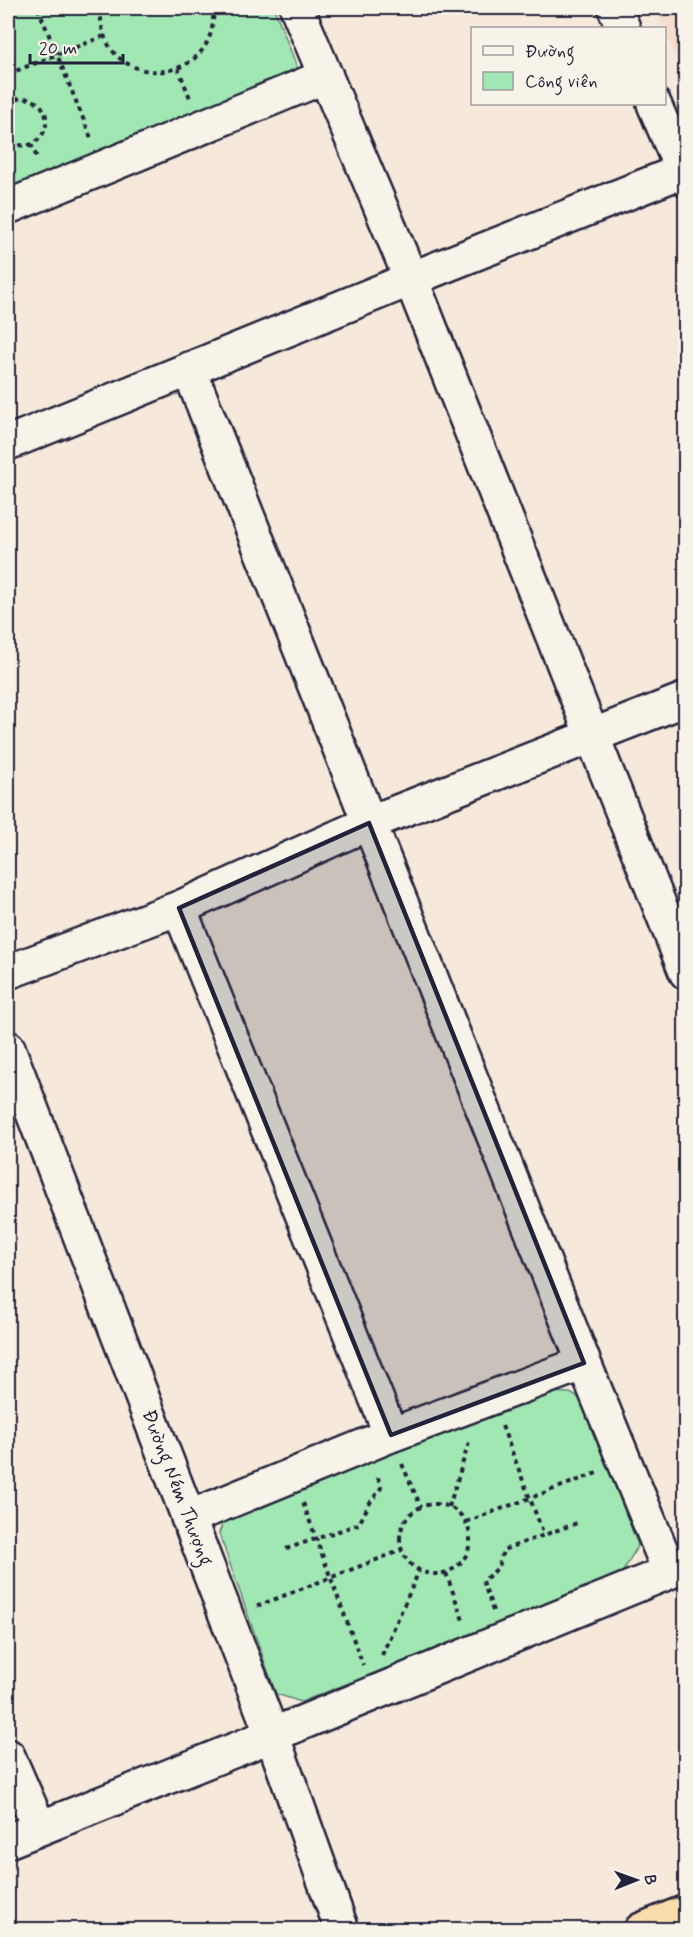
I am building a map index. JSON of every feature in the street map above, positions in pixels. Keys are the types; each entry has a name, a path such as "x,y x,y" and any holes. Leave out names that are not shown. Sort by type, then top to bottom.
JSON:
{"highway":[{"path":"641,1929 686,1912"}],"street":[{"path":"297,8 411,279 686,972"},
{"path":"615,8 623,27"},
{"path":"8,207 326,76"},
{"path":"8,443 411,279 684,175 654,105"},
{"path":"8,1841 272,1735 677,1567 584,1362 189,369"},
{"path":"8,972 179,908 369,823 686,699"},
{"path":"179,908 396,1448"},
{"name":"Đường Ném Thượng","path":"8,1048 272,1735 342,1929"},
{"path":"188,1518 396,1448 584,1362"},
{"path":"8,1756 39,1827"}],"path":[{"path":"39,8 92,140"},
{"path":"101,8 104,36 118,56 139,69 155,72 178,68 194,59 205,46 212,31 213,8"},
{"path":"8,19 11,33 8,43"},
{"path":"8,74 104,36"},
{"path":"178,68 190,100"},
{"path":"8,104 19,98 34,100 43,108 46,123 42,137 34,143 19,145 8,140"},
{"path":"501,1423 544,1535"},
{"path":"449,1507 472,1431"},
{"path":"396,1448 422,1507"},
{"path":"286,1549 359,1524 381,1488 375,1469"},
{"path":"466,1522 604,1471"},
{"path":"302,1498 364,1669"},
{"path":"437,1504 449,1507 466,1522 470,1533 467,1555 460,1564 446,1573 430,1574 419,1571 410,1564 402,1550 401,1531 406,1520 414,1511 422,1507 437,1504"},
{"path":"495,1618 483,1581 499,1568 503,1550 577,1523"},
{"path":"250,1609 402,1550"},
{"path":"378,1663 419,1571"},
{"path":"446,1573 466,1629"}],"highlighted area":[{"path":"369,823 584,1363 391,1435 179,908"}],"shaded area":[{"path":"656,8 685,8 685,81 666,33 666,27 664,27"}],"green space":[{"path":"8,8 274,8 297,67 286,81 8,195"},
{"path":"545,1392 570,1393 581,1399 638,1545 621,1575 301,1702 276,1694 219,1533 227,1512"}]}
